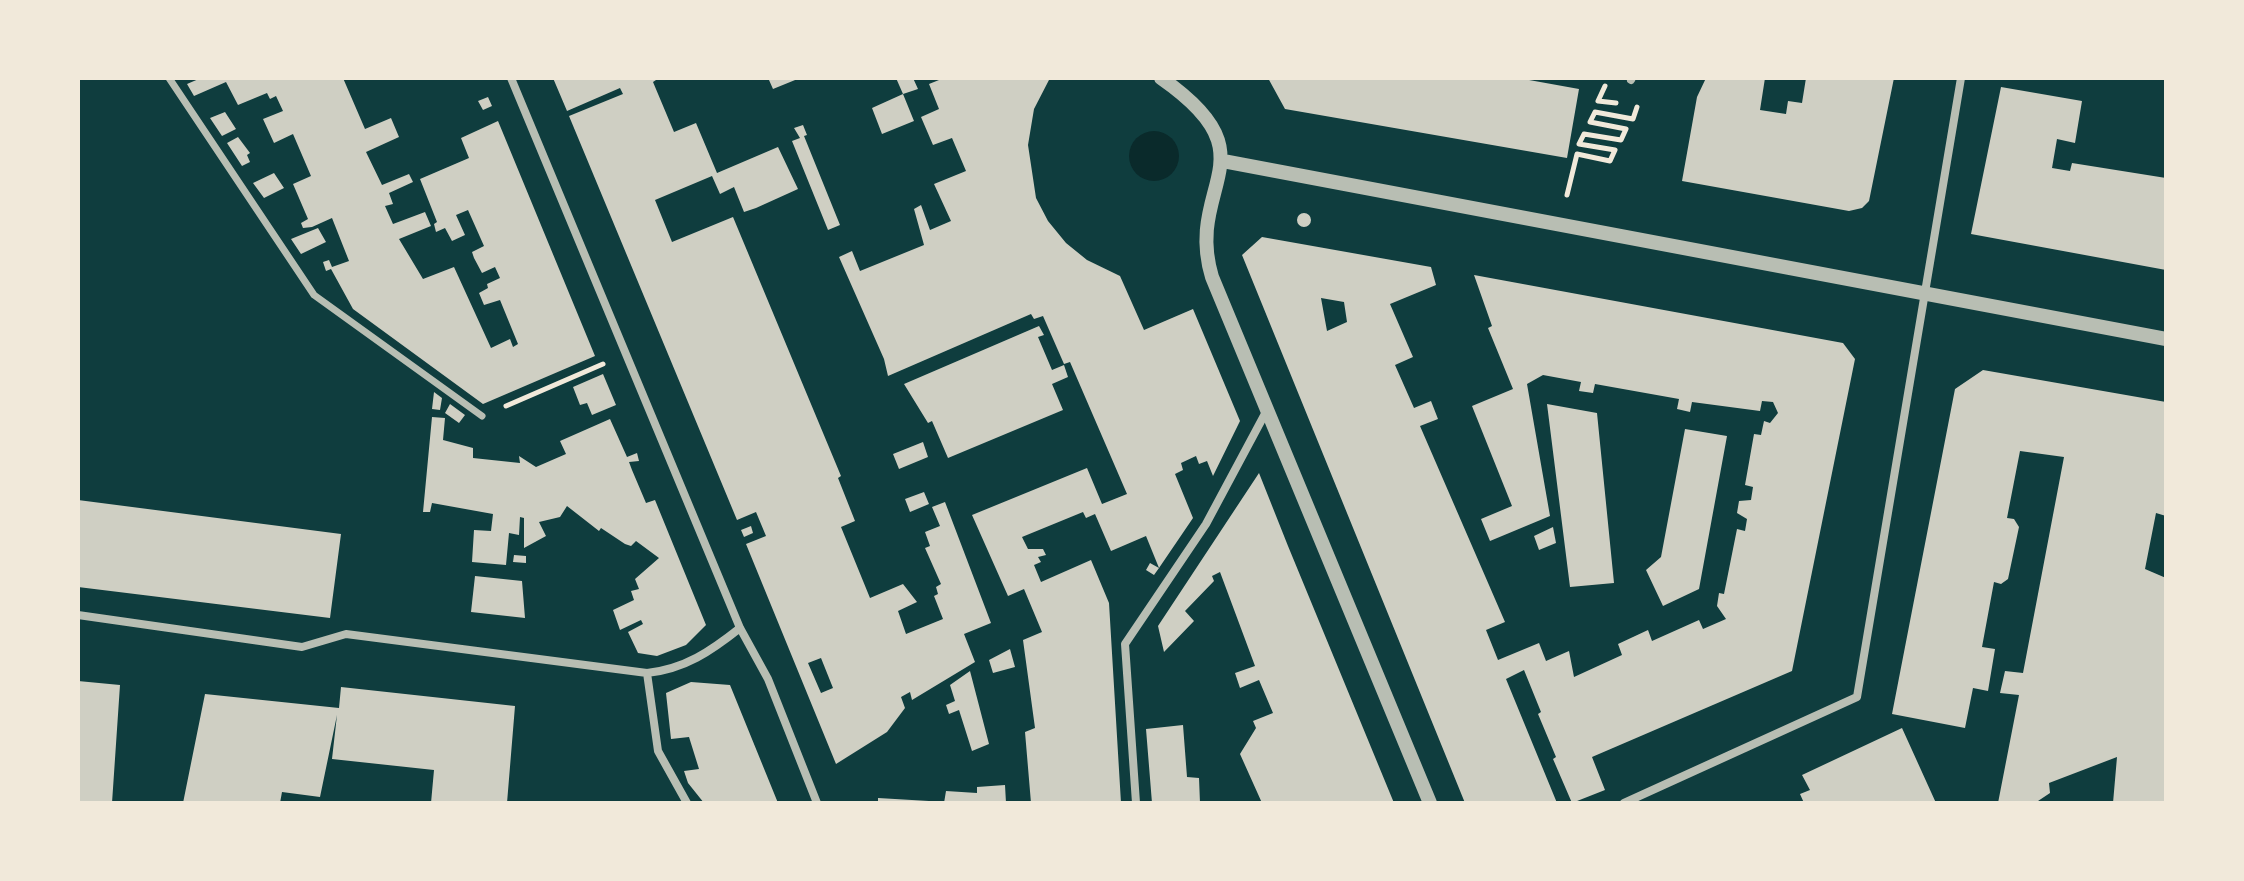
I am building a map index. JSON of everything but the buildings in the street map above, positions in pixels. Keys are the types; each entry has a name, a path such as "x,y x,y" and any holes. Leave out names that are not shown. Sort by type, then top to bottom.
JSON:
{"street":[{"path":"169,78 314,295 482,416"},
{"path":"511,78 740,628 768,679 817,803"},
{"path":"1161,78 1192,100 1214,128 1223,161 1205,240 1212,277 1430,803"},
{"path":"1624,803 1857,697 1961,78"},
{"path":"1223,161 2166,339"},
{"path":"1136,803 1125,644 1206,524 1267,410"},
{"path":"78,615 302,647 346,634 647,673 666,671 707,655 740,628"},
{"path":"647,673 658,751 687,803"}],"path":[{"path":"1560,223 1577,154 1610,161 1615,150 1579,144 1584,134 1621,140 1626,129 1590,122 1595,112 1633,119 1638,107"},
{"path":"482,416 626,354"}],"water":[{"path":"1154,131 1172,138 1179,156 1172,174 1154,181 1136,174 1129,156 1136,138"}]}
